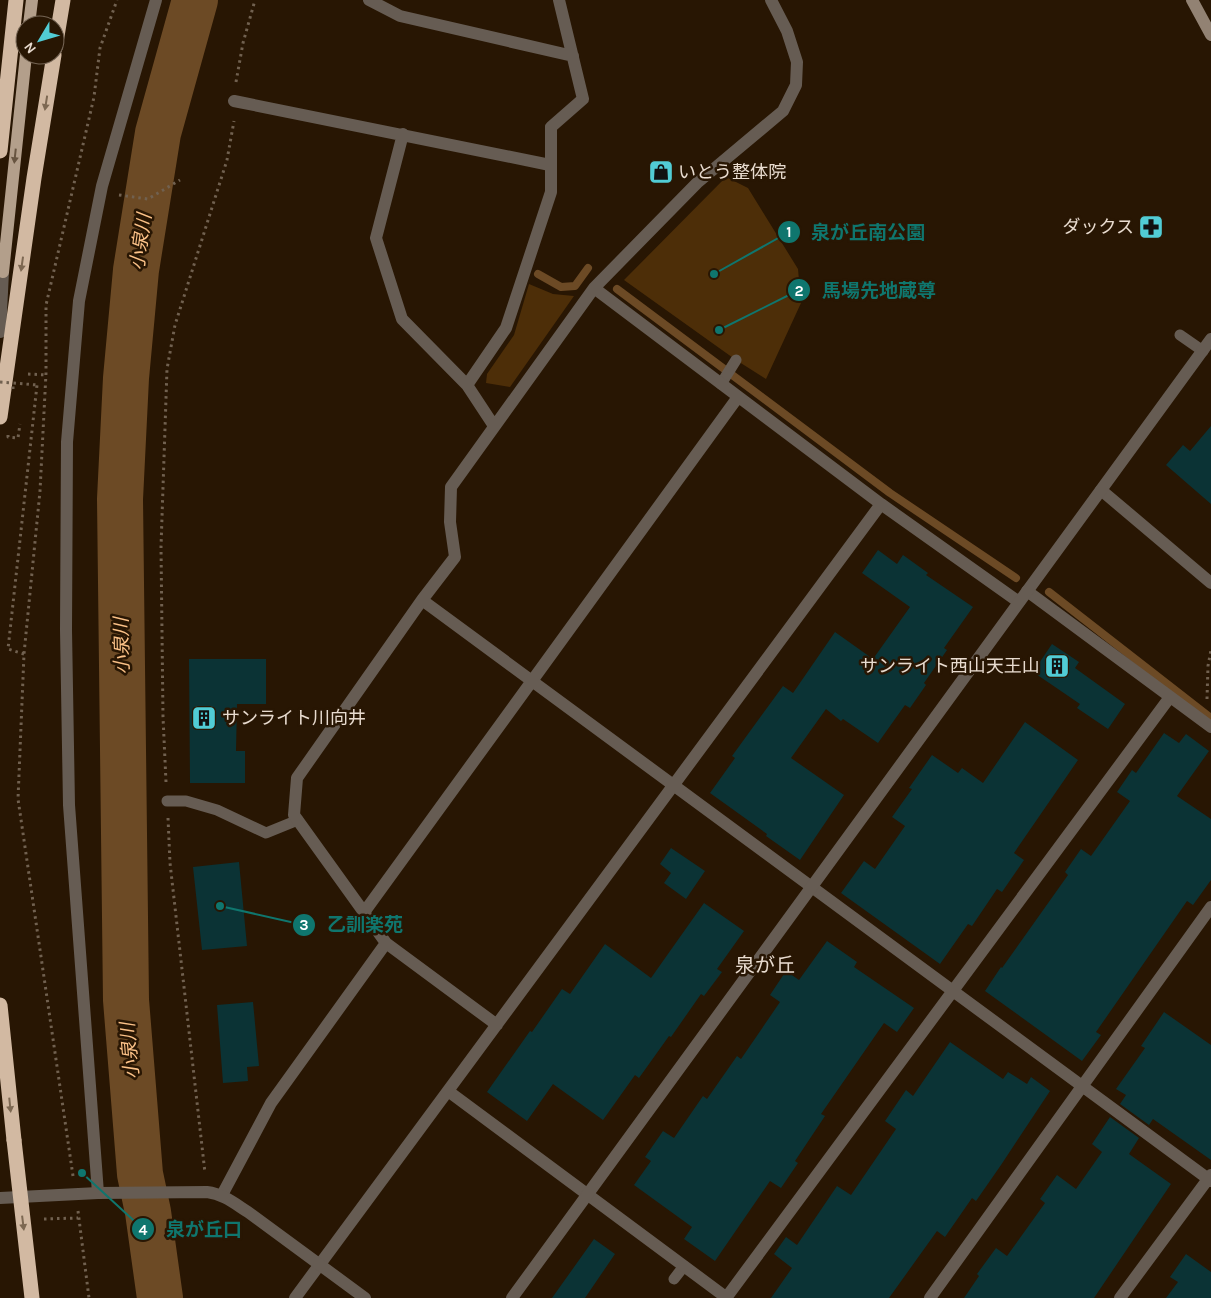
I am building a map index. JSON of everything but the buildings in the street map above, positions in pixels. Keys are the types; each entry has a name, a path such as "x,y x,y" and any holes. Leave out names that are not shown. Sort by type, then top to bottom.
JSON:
{"highway":[{"path":"0,151 16,0"},
{"path":"0,120 22,0"},
{"path":"60,15 63,0"},
{"path":"0,417 34,178 52,65"},
{"path":"0,1005 32,1298"}],"main road":[{"path":"30,15 32,0"},
{"path":"1192,0 1211,34"},
{"path":"1,271 25,65"}],"street":[{"path":"101,1193 69,805 66,630 67,442 79,301 102,186 156,0"},
{"path":"369,0 386,4 400,16 573,56"},
{"path":"467,385 506,328 551,192 551,127 583,99 559,0"},
{"path":"497,1025 386,943 365,911 294,815 297,778 422,600 455,557 450,522 451,487 594,288 697,183 783,111 796,85 797,62 787,30 771,0"},
{"path":"234,101 550,165"},
{"path":"403,134 376,238 402,319 467,385 494,426"},
{"path":"0,332 1,271"},
{"path":"594,288 880,504 1019,602"},
{"path":"512,1298 1211,339"},
{"path":"365,911 738,397"},
{"path":"1101,490 1211,583"},
{"path":"295,1298 880,504"},
{"path":"1027,591 1211,727"},
{"path":"422,600 1210,1178 1120,1298"},
{"path":"448,1091 726,1298 1170,697"},
{"path":"930,1298 1211,907"},
{"path":"222,1195 271,1103 386,943"},
{"path":"0,1198 101,1193 203,1192 222,1195 365,1298"}],"lane":[{"path":"1180,335 1203,351"},
{"path":"720,384 736,360"},
{"path":"167,800 186,801 217,810 266,833 298,820"},
{"path":"674,1279 684,1266"}],"path":[{"path":"203,1192 170,863 163,717 162,547 167,369 175,325 228,160 234,126 234,101 243,43 255,0"},
{"path":"135,196 148,198 180,180"},
{"path":"28,373 46,375"},
{"path":"0,382 37,385 8,650 24,654"},
{"path":"13,383 13,389"},
{"path":"1206,704 1208,666 1211,650"}],"shaded area":[{"path":"726,177 748,188 798,269 801,303 766,379 736,360 624,280"},
{"path":"529,284 553,294 574,296 510,387 486,383 487,374 514,335"}],"waterway":[{"name":"小泉川","path":"160,1298 148,1212 140,1174 126,1000 120,499 126,378 136,270 158,133 195,0"},
{"path":"538,274 561,287 575,286 588,268"},
{"path":"617,289 890,493 1016,578"},
{"path":"1049,592 1211,718"}],"place":[{"name":"いとう整体院","path":"661,172"},
{"name":"ダックス","path":"1151,227"},
{"name":"泉が丘南公園","path":"714,274"},
{"name":"馬場先地蔵尊","path":"719,330"},
{"name":"サンライト西山天王山","path":"1057,666"},
{"name":"サンライト川向井","path":"204,718"},
{"name":"乙訓楽苑","path":"220,906"},
{"name":"泉が丘口","path":"82,1173"}],"district":[{"name":"泉が丘","path":"765,965"}]}
